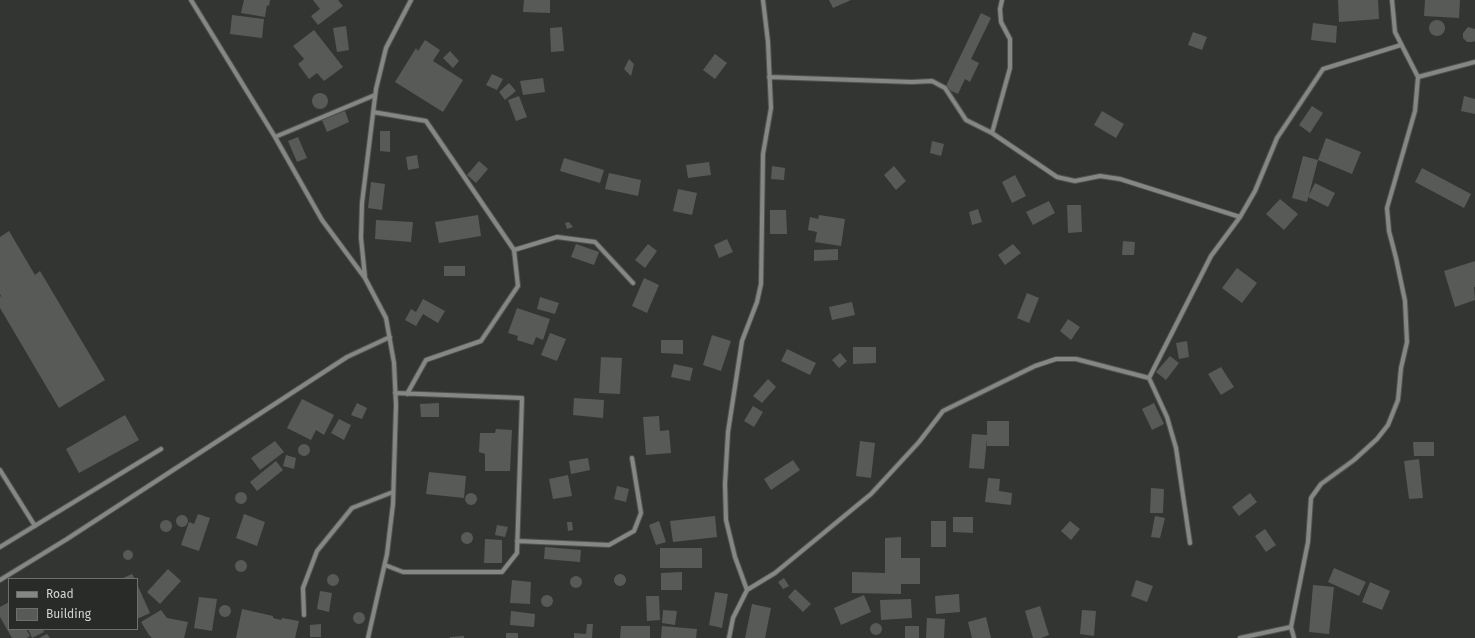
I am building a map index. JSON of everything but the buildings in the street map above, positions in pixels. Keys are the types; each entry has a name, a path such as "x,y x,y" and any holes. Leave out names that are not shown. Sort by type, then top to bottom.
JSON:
{"street":[{"path":"191,0 275,137 322,220 365,278 386,318 394,364 395,393 393,492 387,554 368,638"},
{"path":"365,278 361,238 362,203 375,95 386,48 411,0"},
{"path":"747,590 735,556 726,520 725,484 728,432 742,341 757,302 761,284 764,154 771,108 768,42 762,0"},
{"path":"992,133 1010,68 1010,40 1001,22 1000,15 1002,0"},
{"path":"1294,638 1291,628 1308,542 1311,498 1321,484 1354,460 1377,439 1388,425 1398,400 1407,342 1405,301 1389,231 1387,208 1415,112 1418,77 1395,32 1392,0"},
{"path":"1149,378 1211,256 1240,217 1255,191 1267,160 1278,138 1324,69 1401,45"},
{"path":"1418,77 1475,62"},
{"path":"769,76 912,82 932,81 945,88 966,120 992,133 1057,177 1075,181 1100,176 1120,178 1240,217"},
{"path":"275,137 375,95"},
{"path":"373,112 426,121 514,250 518,286 482,341 426,360 407,394"},
{"path":"514,250 557,237 595,242 633,283"},
{"path":"0,580 67,539 347,357 390,337"},
{"path":"729,638 734,618 747,590 775,572 871,494 919,442 943,412 1035,366 1056,359 1076,359 1149,378"},
{"path":"1149,378 1167,417 1176,448 1190,543"},
{"path":"385,565 403,572 502,572 516,553 517,542 522,398 395,393"},
{"path":"0,547 161,449"},
{"path":"517,542 609,545 634,531 641,513 632,458"},
{"path":"0,470 35,526"},
{"path":"304,615 303,588 317,551 352,508 393,492"},
{"path":"1240,638 1291,628"}]}
